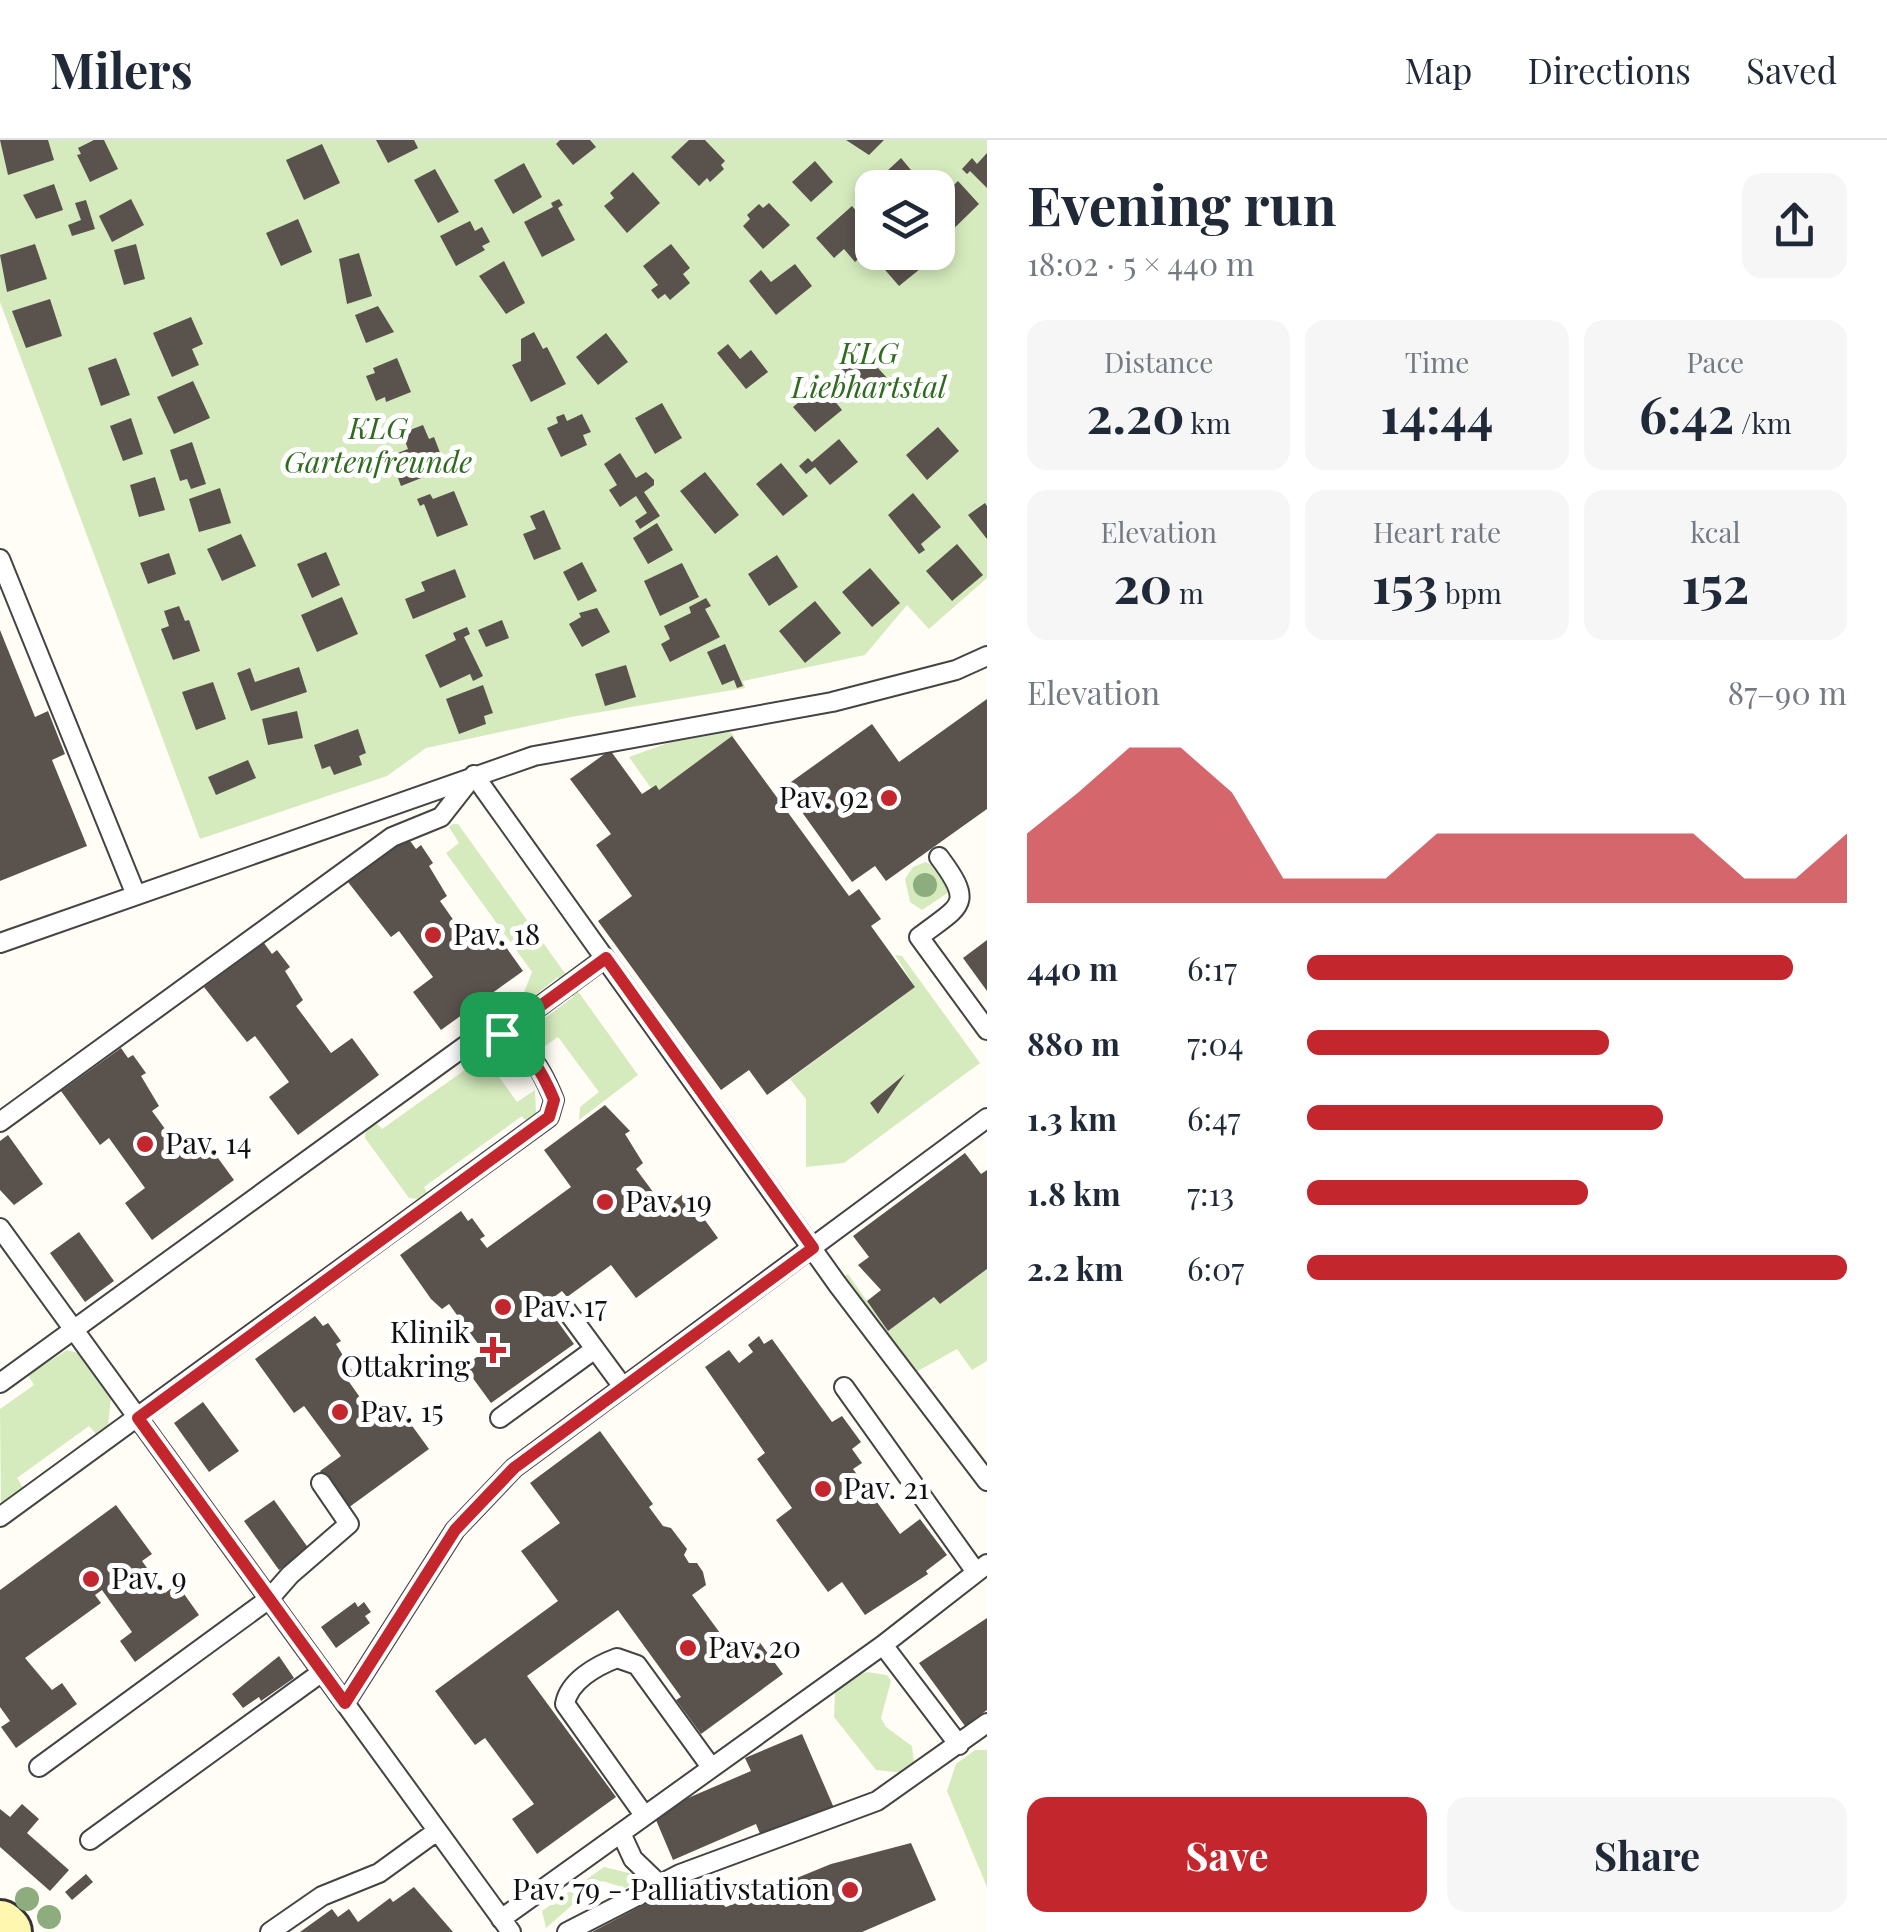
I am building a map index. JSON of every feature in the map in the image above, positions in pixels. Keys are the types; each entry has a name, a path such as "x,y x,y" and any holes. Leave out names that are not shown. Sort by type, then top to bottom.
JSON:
{"lane":[{"path":"0,558 136,895"},
{"path":"0,943 534,756 868,693 956,670 987,656"},
{"path":"474,775 813,1248 987,1481"},
{"path":"0,1122 392,837 441,817 474,775"},
{"path":"940,856 958,883 961,898 954,910 919,937 987,1030"},
{"path":"502,1034 606,958"},
{"path":"0,1383 483,1033 502,1034 519,1044 536,1062 554,1100 549,1117 0,1517"},
{"path":"345,1703 455,1530 514,1468 987,1118"},
{"path":"0,1228 506,1925 644,1815 883,1645 981,1568 844,1387"},
{"path":"567,1311 623,1387"},
{"path":"500,1418 595,1349"},
{"path":"40,1767 270,1599 290,1575 349,1524 321,1483"},
{"path":"883,1645 959,1744"},
{"path":"644,1815 565,1704 571,1687 604,1663 617,1658 637,1665 711,1767"},
{"path":"90,1840 322,1672"},
{"path":"567,1932 659,1884 877,1801 987,1723"},
{"path":"270,1932 322,1896 379,1873 438,1831"},
{"path":"621,1833 633,1859 659,1884"}],"green space":[{"name":"KLG Gartenfreunde","path":"0,140 987,140 987,578 929,629 907,605 865,655 743,681 745,688 571,717 426,748 387,776 200,839 0,302"},
{"path":"730,732 736,738 732,736 659,790 656,785 651,788 629,757 671,742"},
{"path":"458,824 638,1075 579,1120 580,1107 599,1092 558,1037 542,1048 529,1030 573,997 558,977 517,1010 532,972 446,853 459,843 449,827"},
{"path":"925,862 937,867 952,890 922,910 910,902 905,879 913,867"},
{"path":"895,955 902,956 980,1063 844,1163 806,1167 806,1099 790,1079 915,987"},
{"path":"482,1044 499,1046 510,1054 492,1067 517,1102 535,1090 536,1113 528,1123 522,1116 424,1187 427,1193 419,1199 409,1198 365,1138 366,1129 375,1122 382,1129 483,1057 477,1048"},
{"path":"987,1269 987,1361 972,1370 957,1349 916,1372 842,1279 848,1274 888,1331 934,1297 940,1304"},
{"path":"67,1350 78,1353 111,1398 108,1425 96,1434 89,1426 17,1478 23,1488 1,1504 0,1409 34,1385 28,1375"},
{"path":"867,1672 887,1675 891,1681 881,1718 886,1727 912,1746 914,1762 905,1773 876,1770 834,1717 835,1692 848,1680"},
{"path":"975,1750 987,1750 987,1887 947,1791 956,1764"},
{"path":"604,1867 633,1874 632,1883 626,1888 602,1881 596,1884 546,1928 542,1911"}],"building":[{"path":"0,140 48,140 54,160 8,175"},
{"path":"104,140 118,169 90,182 77,155 81,154 78,148"},
{"path":"376,140 414,140 418,148 388,163"},
{"path":"560,140 590,140 596,147 573,165 556,144"},
{"path":"689,140 705,140 725,161 721,165 724,169 699,186 671,157"},
{"path":"846,140 884,140 869,155"},
{"path":"322,144 340,183 304,200 286,160"},
{"path":"987,153 987,188 970,171 967,174 962,169 972,158 977,164"},
{"path":"901,158 911,170 888,170"},
{"path":"815,161 833,182 811,202 792,182"},
{"path":"524,163 542,197 513,214 494,180"},
{"path":"435,169 459,212 438,223 414,180"},
{"path":"633,172 660,203 627,233 604,206 614,198 610,193"},
{"path":"958,181 979,204 955,227"},
{"path":"54,184 63,210 36,219 23,195"},
{"path":"131,199 144,225 112,242 99,216"},
{"path":"559,199 563,205 558,208 575,240 542,257 524,222 553,207 551,203"},
{"path":"86,200 95,229 72,236 68,225 81,220 75,203"},
{"path":"769,203 790,225 763,249 743,226 750,219 747,215 759,204 763,208"},
{"path":"852,206 855,210 855,262 844,249 834,258 816,238"},
{"path":"298,219 312,252 281,266 266,233"},
{"path":"470,221 475,231 482,227 490,242 482,246 485,250 456,266 440,236"},
{"path":"35,244 47,279 7,292 0,255"},
{"path":"136,244 145,279 124,285 114,250"},
{"path":"671,244 690,268 683,274 690,283 670,300 665,294 658,299 651,290 658,285 643,266"},
{"path":"359,253 372,296 347,304 339,259"},
{"path":"504,261 525,303 506,314 479,276"},
{"path":"795,264 812,286 776,315 749,281 761,270 771,282"},
{"path":"885,270 919,270 899,286"},
{"path":"50,299 62,336 26,348 12,311"},
{"path":"378,306 394,332 366,343 355,315"},
{"path":"191,317 203,344 192,349 199,365 172,377 153,333"},
{"path":"534,332 543,349 547,347 566,384 531,402 512,365 521,361 521,339"},
{"path":"606,333 628,362 598,385 576,357"},
{"path":"728,344 740,359 751,350 768,372 746,389 717,353"},
{"path":"861,349 887,378 861,400 836,371"},
{"path":"116,358 130,395 101,406 88,368"},
{"path":"397,358 411,392 386,402 385,397 376,401 366,376 375,373 373,368"},
{"path":"193,381 210,418 174,434 157,397"},
{"path":"821,384 842,410 815,432 793,407"},
{"path":"662,403 682,438 655,454 635,418"},
{"path":"564,414 567,421 582,414 591,432 583,435 587,445 561,457 547,428 558,423 556,417"},
{"path":"131,418 143,454 123,461 110,426"},
{"path":"423,425 429,439 434,437 444,463 438,465 439,471 401,486 390,456 408,449 402,433"},
{"path":"938,427 959,451 927,480 906,455"},
{"path":"839,439 858,462 830,485 815,467 806,474 799,466 808,458 812,462"},
{"path":"192,442 206,484 191,489 187,479 180,481 170,450"},
{"path":"620,453 636,478 646,472 654,480 654,485 644,492 660,516 640,529 635,521 647,513 636,496 620,507 609,490 617,485 604,464"},
{"path":"781,463 808,496 783,516 756,484"},
{"path":"705,472 739,515 715,534 680,491"},
{"path":"155,477 165,510 139,517 130,485"},
{"path":"220,488 231,523 199,532 189,499"},
{"path":"454,491 468,525 437,537 424,504 420,506 417,499 430,494 433,499"},
{"path":"913,493 941,527 921,544 925,550 919,554 888,515"},
{"path":"985,503 987,506 987,539 968,515"},
{"path":"544,510 561,549 534,560 523,534 536,529 530,516"},
{"path":"657,523 673,550 648,564 633,538"},
{"path":"241,534 256,566 222,581 207,549"},
{"path":"957,544 983,575 952,601 926,571"},
{"path":"326,552 340,585 312,598 297,564"},
{"path":"169,553 176,574 148,584 140,563"},
{"path":"777,555 798,587 769,606 748,574"},
{"path":"582,562 597,591 578,601 563,572"},
{"path":"682,563 699,597 660,616 644,581"},
{"path":"870,568 900,603 872,627 842,592"},
{"path":"455,569 466,597 413,619 405,599 425,591 421,582"},
{"path":"342,597 358,634 317,652 301,615"},
{"path":"706,598 711,606 705,609 720,637 670,662 661,644 670,639 664,626 691,613 689,607"},
{"path":"815,601 841,633 805,663 779,631"},
{"path":"179,606 185,621 189,620 200,651 173,660 161,629 169,626 164,611"},
{"path":"597,608 610,632 582,647 569,624 581,617 579,613"},
{"path":"502,620 509,638 486,647 478,630"},
{"path":"467,627 470,634 464,637 483,676 473,681 470,674 440,688 425,655 456,640 453,633"},
{"path":"0,630 35,717 48,711 65,754 52,760 87,846 0,881"},
{"path":"725,644 743,686 737,688 734,680 722,685 707,652"},
{"path":"626,665 636,697 605,706 595,674"},
{"path":"299,667 307,692 251,711 237,673 250,668 255,682"},
{"path":"213,682 226,719 196,730 182,692"},
{"path":"483,685 493,713 484,716 486,724 459,734 446,699"},
{"name":"Pav. 92","path":"987,699 987,809 886,881 875,866 852,882 784,787 872,724 899,762"},
{"path":"297,711 303,738 268,745 262,719"},
{"path":"358,729 366,753 359,756 362,765 334,775 330,766 322,769 314,745"},
{"path":"732,736 849,896 859,889 881,919 871,926 915,987 767,1095 749,1070 721,1090 598,921 632,896 596,845 611,834 570,779 610,750 642,794 656,785 659,790"},
{"path":"248,760 256,778 216,795 208,777"},
{"name":"Pav. 18","path":"408,838 416,849 421,845 433,863 429,866 447,896 440,901 474,949 496,933 523,971 441,1030 413,992 433,977 399,931 391,937 348,882"},
{"path":"987,940 987,991 963,958"},
{"path":"264,943 272,954 277,950 290,967 285,971 303,1000 296,1006 331,1053 352,1038 379,1075 298,1135 269,1097 289,1082 255,1036 247,1042 204,987"},
{"name":"Pav. 14","path":"121,1048 128,1058 133,1055 146,1073 141,1076 159,1106 152,1111 179,1148 192,1138 199,1148 207,1143 234,1180 152,1240 125,1203 145,1188 109,1138 100,1145 61,1091"},
{"path":"905,1074 878,1114 870,1103"},
{"path":"605,1105 630,1131 625,1134 643,1163 636,1169 665,1208 682,1195 688,1203 691,1201 718,1238 636,1298 611,1265 567,1297 562,1291 554,1297 559,1304 550,1311 574,1344 491,1403 464,1366 484,1352 449,1304 442,1309 431,1299 400,1255 461,1211 468,1221 472,1218 485,1236 480,1239 487,1248 571,1187 544,1150"},
{"path":"8,1135 43,1184 14,1205 0,1190 0,1141"},
{"path":"965,1153 981,1174 987,1170 987,1269 940,1304 934,1297 888,1331 867,1301 881,1290 858,1265 869,1257 853,1236"},
{"path":"79,1232 114,1281 85,1302 50,1253"},
{"name":"Pav. 15","path":"315,1316 323,1326 328,1323 341,1341 336,1344 354,1374 347,1379 381,1427 402,1412 429,1449 348,1508 320,1471 341,1456 304,1406 294,1413 255,1359"},
{"name":"Pav. 21","path":"759,1336 764,1344 772,1339 832,1422 842,1416 861,1442 852,1449 862,1463 853,1469 900,1534 920,1519 947,1555 926,1571 928,1574 865,1615 842,1582 828,1592 776,1520 792,1508 757,1459 765,1453 705,1367 729,1350 739,1363 753,1352 748,1345"},
{"path":"203,1402 239,1451 209,1472 174,1423"},
{"name":"Pav. 20","path":"600,1431 653,1504 649,1507 663,1526 671,1528 687,1549 684,1555 689,1563 697,1563 703,1572 706,1585 692,1595 737,1656 758,1640 783,1674 701,1734 676,1700 681,1697 618,1610 527,1676 616,1797 537,1854 512,1819 534,1804 485,1738 475,1745 435,1691 558,1601 521,1551 560,1523 530,1483"},
{"path":"274,1500 309,1549 279,1570 244,1521"},
{"name":"Pav. 9","path":"116,1505 152,1554 142,1561 165,1593 177,1584 199,1615 135,1662 120,1641 132,1632 102,1590 95,1595 101,1603 25,1658 52,1690 62,1683 77,1704 16,1748 1,1727 10,1721 0,1707 0,1590"},
{"path":"355,1602 358,1607 364,1602 371,1612 365,1616 370,1623 336,1648 321,1627"},
{"path":"987,1618 987,1710 965,1726 919,1663"},
{"path":"279,1656 294,1678 261,1701 259,1697 243,1708 232,1694"},
{"path":"802,1734 834,1808 761,1836 756,1824 673,1860 653,1813 751,1771 745,1758"},
{"path":"22,1804 39,1819 27,1833 69,1870 50,1891 0,1847 0,1809 10,1817"},
{"name":"Pav. 79 - Palliativstation","path":"911,1843 936,1900 862,1932 592,1932 690,1880 726,1907 831,1864"},
{"path":"86,1874 93,1882 72,1900 65,1892"},
{"path":"414,1887 453,1932 300,1932 332,1909 338,1917 349,1909 358,1922 390,1898 393,1902"}],"place":[{"name":"Pav. 92","path":"889,798"},
{"name":"Pav. 18","path":"433,935"},
{"name":"Pav. 14","path":"145,1144"},
{"name":"Pav. 19","path":"605,1202"},
{"name":"Pav. 17","path":"503,1307"},
{"name":"Klinik Ottakring","path":"493,1350"},
{"name":"Pav. 15","path":"340,1412"},
{"name":"Pav. 21","path":"823,1489"},
{"name":"Pav. 9","path":"91,1579"},
{"name":"Pav. 20","path":"688,1648"},
{"name":"Pav. 79 - Palliativstation","path":"850,1890"}],"route":[{"path":"606,958 813,1248 514,1468 480,1500 455,1530 345,1703 138,1418 549,1117 554,1100 536,1062 519,1044 502,1034 606,958"}],"park label":[{"name":"KLG Liebhartstal","path":"869,371"}]}
